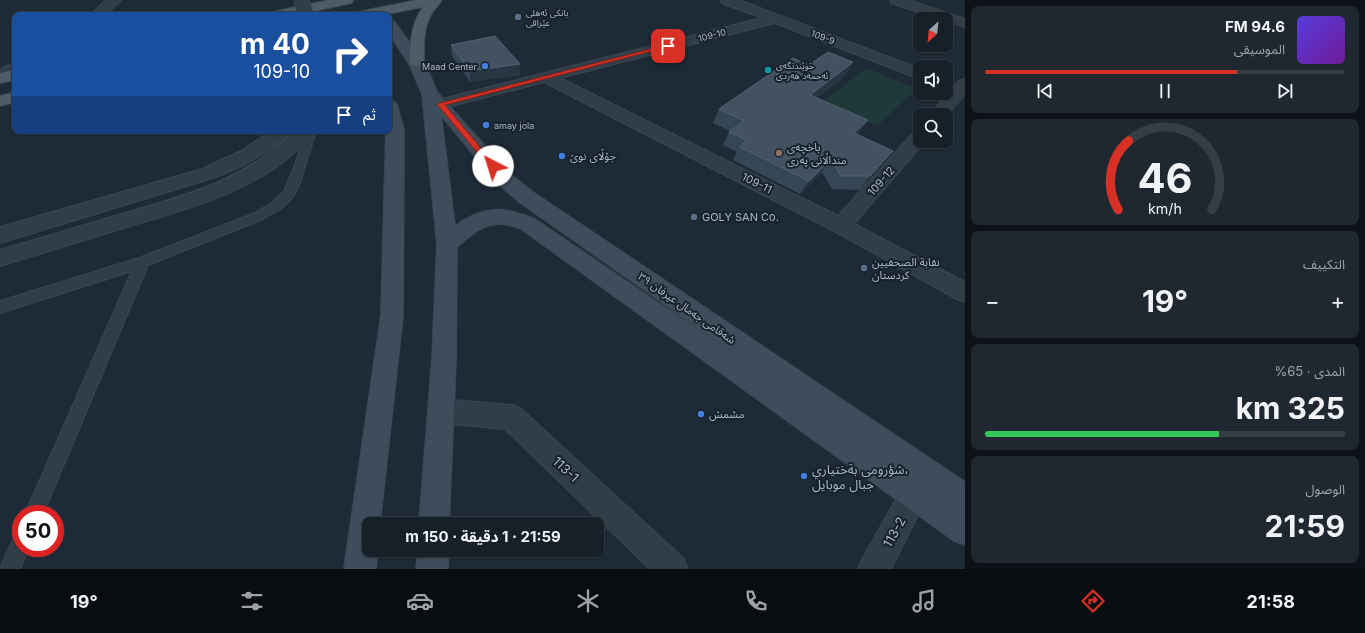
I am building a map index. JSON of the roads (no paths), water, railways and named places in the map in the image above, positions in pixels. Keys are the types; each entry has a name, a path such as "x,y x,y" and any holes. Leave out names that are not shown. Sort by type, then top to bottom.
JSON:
{"main road":[{"path":"290,12 348,0"},
{"path":"370,12 387,0"},
{"path":"377,12 414,2 436,0"},
{"path":"417,62 418,29 420,21 423,14 436,0"},
{"path":"326,4 362,10 364,12"},
{"path":"392,28 417,62 435,99 447,244 444,359 434,517"},
{"path":"0,78 12,76"},
{"path":"0,101 12,98"},
{"name":"شەقامی جەمال عیرفان ٣٩","path":"435,99 502,177 526,197 965,499"},
{"path":"360,569 392,314 395,130 392,118"},
{"path":"505,216 509,206 513,202 526,197"},
{"name":"شەقامی جەمال عیرفان ٣٩","path":"447,244 471,224 486,218 505,216 516,218 528,224 965,530"},
{"path":"432,569 433,557"}],"street":[{"path":"101,12 107,5 115,0"},
{"path":"109,12 123,0"},
{"path":"301,0 305,12"},
{"path":"309,0 313,12"},
{"name":"109-9","path":"727,0 913,71"},
{"path":"896,0 965,23"},
{"name":"109-10","path":"435,99 546,77 775,19"},
{"path":"0,74 12,69"},
{"name":"109-11","path":"546,77 841,226 965,293"},
{"path":"943,108 957,86"},
{"path":"0,235 224,168 254,151 278,134"},
{"path":"0,258 210,193 260,168 284,151 301,134"},
{"name":"109-12","path":"841,226 913,144"},
{"name":"113-1","path":"441,411 511,417 672,569"},
{"name":"113-2","path":"874,569 914,495"}],"lane":[{"path":"0,307 143,262 259,216 282,201 293,185 309,134"},
{"path":"38,505 143,262"},
{"path":"10,569 15,557"}],"place":[{"name":"بانکی ئەهلی عێراقی","path":"518,17"},
{"name":"Maad Center","path":"485,66"},
{"name":"خوێندنگەی ئەحمەد هەردی","path":"768,70"},
{"name":"amay jola","path":"486,125"},
{"name":"باخچەی منداڵانی پەری","path":"779,153"},
{"name":"جۆڵای نوێ","path":"562,156"},
{"name":"GOLY SAN Co.","path":"694,217"},
{"name":"نقابة الصحفیین کردستان","path":"864,268"},
{"name":"مشمش","path":"701,414"},
{"name":"شؤرومى بةختياري، جبال موبايل","path":"804,476"}]}
